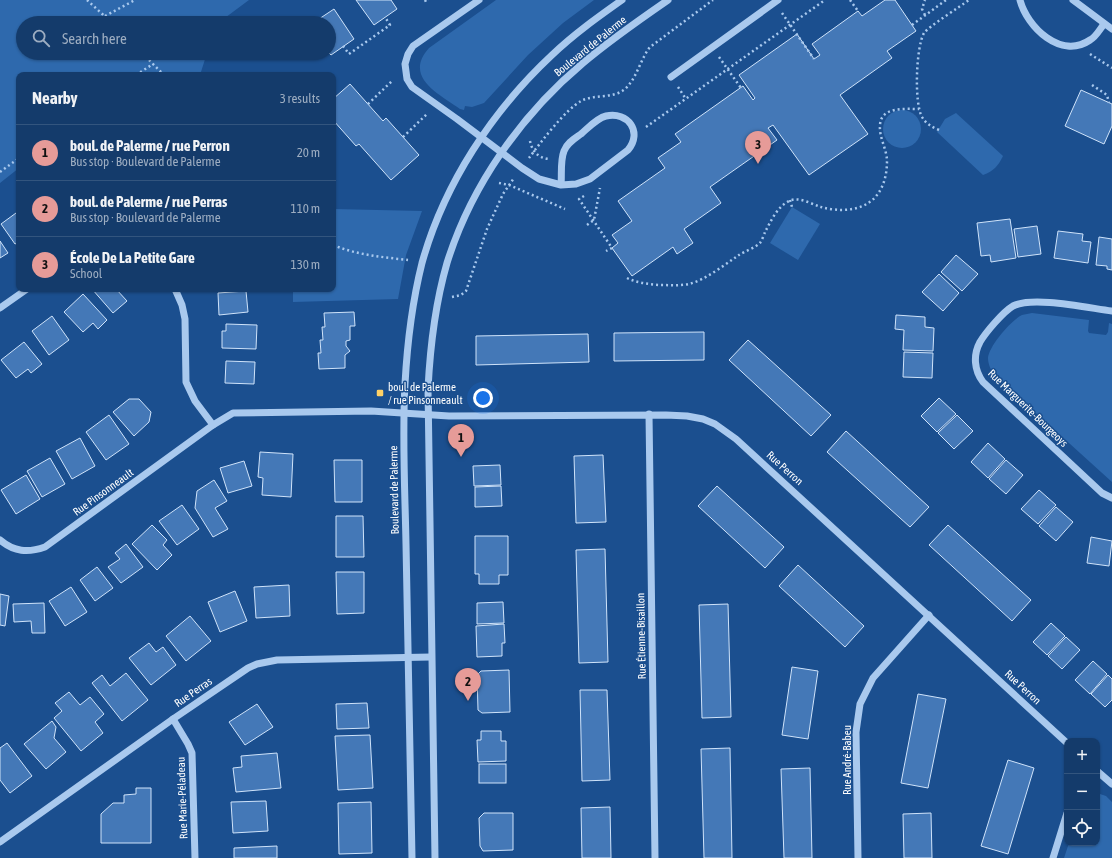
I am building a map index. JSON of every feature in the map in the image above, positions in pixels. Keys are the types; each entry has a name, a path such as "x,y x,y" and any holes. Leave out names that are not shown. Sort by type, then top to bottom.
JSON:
{"street":[{"path":"479,0 413,46 408,54 405,64 407,79 412,87 522,168 539,179 561,185 576,184 590,179 628,150 632,145 634,138 634,131 628,121 622,117 613,115 605,116 569,143 564,152 561,185"},
{"name":"Boulevard de Palerme","path":"412,858 404,385 414,306 422,265 430,238 460,172 481,137 501,110 541,65 567,41 622,0"},
{"name":"Boulevard de Palerme","path":"435,858 428,384 439,299 448,262 464,218 481,184 501,153 536,108 566,77 610,41 668,0"},
{"path":"671,77 778,0"},
{"path":"1020,0 1024,10 1034,26 1049,40 1059,44 1077,45 1089,41 1094,38 1104,24"},
{"path":"1073,0 1112,29"},
{"path":"0,308 23,292"},
{"path":"176,292 182,305 185,319 186,382 195,401 213,425"},
{"name":"Rue Marguerite-Bourgeoys","path":"1112,311 1041,302 1029,302 1012,306 982,338 977,347 975,358 978,376 983,382 1102,493 1112,498"},
{"name":"Rue Pinsonneault","path":"0,540 10,547 26,551 45,547 213,425 233,413 371,411 404,413"},
{"name":"Rue Perron","path":"404,413 449,416 650,414 687,416 703,419 715,424 727,432 929,615 1064,740"},
{"name":"Rue Étienne-Bisaillon","path":"650,414 655,858"},
{"name":"Rue André-Babeu","path":"858,858 856,732 860,704 873,678 929,615"},
{"name":"Rue Perras","path":"0,842 173,719 248,668 267,661 277,660 431,657"},
{"name":"Rue Marie-Péladeau","path":"173,719 192,753 194,858"},
{"path":"1100,773 1112,784"},
{"path":"1053,858 1064,823"}],"path":[{"path":"87,0 105,16 135,0"},
{"path":"425,0 426,2 428,0"},
{"path":"534,152 571,108 581,101 588,98 621,92 627,87 632,80 644,54 650,47 713,0"},
{"path":"644,124 646,128 825,0"},
{"path":"850,0 858,12"},
{"path":"925,0 922,9 925,15"},
{"path":"912,25 946,0"},
{"path":"939,130 930,126 924,120 920,109 917,82 920,52 924,34 925,31 969,0"},
{"path":"344,46 349,54 372,39 390,25 385,18"},
{"path":"790,25 814,59"},
{"path":"1084,50 1112,68"},
{"path":"149,60 161,72"},
{"path":"141,72 153,64"},
{"path":"728,69 741,88"},
{"path":"368,104 392,81"},
{"path":"1092,85 1107,95 1109,103"},
{"path":"627,278 637,283 676,286 690,284 710,274 745,250 760,242 780,207 790,200 798,199 821,207 838,210 854,209 867,205 877,196 886,179 887,160 880,126 882,119 886,114 894,110 902,108 920,109"},
{"path":"403,138 428,113"},
{"path":"920,123 924,120"},
{"path":"530,141 531,148 534,152 545,158 550,158 551,156"},
{"path":"0,172 16,160"},
{"path":"499,183 509,185 565,209"},
{"path":"439,299 456,297 461,295 466,290 487,229 509,185"},
{"path":"587,225 594,220 600,185 595,188"},
{"path":"585,195 579,199 612,248 606,251"},
{"path":"790,200 792,207"},
{"path":"336,246 370,256 408,260"}],"shaded area":[{"path":"0,0 249,0 227,16 16,16 16,60 205,60 201,72 16,72 16,170 0,183"},
{"path":"496,0 594,0 563,23 528,55 484,103 472,107 465,106 464,110 460,109 434,91 427,84 422,76 420,68 422,58 429,48"},
{"path":"902,110 915,116 921,129 915,142 902,148 889,142 883,129 889,116"},
{"path":"956,113 1003,156 990,172 983,175 937,132 945,119"},
{"path":"792,207 820,224 798,260 770,243"},
{"path":"336,209 422,211 406,255 398,299 293,302 293,292 336,292"},
{"path":"1032,313 1089,320 1089,333 1106,335 1108,332 1109,323 1112,324 1112,482 994,375 991,369 988,358 996,340 1017,318 1022,315"},
{"path":"1100,794 1106,796 1112,802 1112,858 1064,858 1068,846 1100,846"}],"building":[{"path":"356,0 391,0 397,9 374,25"},
{"path":"885,0 895,0 916,31 887,51 892,58 840,95 868,134 809,175 773,125 768,128 777,140 710,187 721,203 684,229 693,243 677,254 673,247 632,276 612,248 618,243 612,235 632,221 618,201 665,168 658,158 681,142 675,134 743,86 753,100 755,98 739,75 797,34 814,59 820,55 812,44 858,11 862,16"},
{"path":"334,9 354,39 336,52 336,16 324,16"},
{"path":"350,84 383,121 386,118 419,155 391,180 359,144 356,146 336,123 336,96"},
{"path":"1081,90 1112,104 1112,126 1104,144 1065,126"},
{"path":"16,213 16,244 15,244 1,224"},
{"path":"1010,219 1016,258 991,262 990,255 981,256 977,223"},
{"path":"1037,226 1041,254 1018,257 1014,229"},
{"path":"1058,231 1083,234 1082,241 1091,242 1088,263 1054,258"},
{"path":"1099,237 1112,239 1112,270 1107,269 1107,266 1096,265"},
{"path":"0,241 8,253 0,258"},
{"path":"956,255 978,274 962,291 941,272"},
{"path":"939,274 959,293 943,311 922,292"},
{"path":"95,292 119,292 127,301 113,313"},
{"path":"246,292 248,312 219,315 218,293"},
{"path":"83,294 107,320 98,329 93,323 83,332 64,312"},
{"path":"354,312 355,326 350,326 350,340 346,341 346,346 350,351 345,355 345,368 319,369 318,353 321,353 320,340 323,340 322,327 325,327 324,313"},
{"path":"896,315 925,317 925,327 934,328 933,351 903,350 904,330 895,329"},
{"path":"52,316 69,340 49,355 32,331"},
{"path":"226,324 257,325 256,349 222,348 222,331 226,331"},
{"path":"704,332 704,360 614,361 614,333"},
{"path":"588,334 589,362 476,365 476,336"},
{"path":"748,340 831,415 811,436 729,360"},
{"path":"24,342 42,364 31,373 28,369 16,378 1,360"},
{"path":"904,352 933,353 932,378 903,377"},
{"path":"226,361 255,362 254,384 225,383"},
{"path":"939,398 956,414 937,432 921,416"},
{"path":"129,399 139,399 151,412 149,422 134,436 113,412"},
{"path":"109,415 129,444 106,460 86,432"},
{"path":"957,415 973,431 954,449 938,433"},
{"path":"846,431 929,507 910,527 827,452"},
{"path":"80,438 95,466 72,479 56,451"},
{"path":"988,443 1005,459 988,478 971,462"},
{"path":"260,452 293,454 291,497 262,495 263,478 258,477"},
{"path":"603,455 606,522 576,523 574,456"},
{"path":"50,458 65,484 42,497 27,471"},
{"path":"334,460 362,460 362,502 335,502"},
{"path":"1006,460 1023,475 1006,494 989,479"},
{"path":"244,461 252,486 228,493 220,468"},
{"path":"500,465 501,485 474,486 473,466"},
{"path":"26,475 40,499 16,514 1,490"},
{"path":"214,480 227,501 215,508 228,529 213,537 195,508 197,491"},
{"path":"501,486 502,506 475,507 475,487"},
{"path":"717,486 784,547 765,568 698,506"},
{"path":"1039,490 1056,505 1038,524 1021,509"},
{"path":"182,505 199,529 177,545 159,521"},
{"path":"1056,507 1073,522 1056,541 1039,526"},
{"path":"336,516 363,516 364,557 336,557"},
{"path":"152,525 167,540 163,545 172,555 157,570 132,544"},
{"path":"948,525 1031,600 1012,621 929,545"},
{"path":"475,536 508,536 508,575 499,575 499,584 479,584 479,574 475,574"},
{"path":"1091,537 1112,541 1109,566 1087,563"},
{"path":"126,544 143,567 121,583 108,567 120,559 115,553"},
{"path":"605,549 608,662 579,663 576,550"},
{"path":"798,565 864,626 845,647 779,586"},
{"path":"97,567 113,588 95,601 80,580"},
{"path":"336,572 364,572 364,613 337,614"},
{"path":"289,585 290,616 256,618 254,587"},
{"path":"71,587 87,612 65,626 49,601"},
{"path":"235,591 247,621 220,632 208,602"},
{"path":"0,594 9,596 5,626 0,625"},
{"path":"503,602 504,623 477,624 477,603"},
{"path":"44,603 45,633 32,633 31,621 14,622 13,604"},
{"path":"728,604 731,717 702,718 699,605"},
{"path":"190,616 211,641 186,661 166,636"},
{"path":"1051,623 1065,636 1047,655 1033,642"},
{"path":"504,624 505,643 502,643 502,656 477,657 476,626"},
{"path":"1066,637 1080,650 1062,669 1048,656"},
{"path":"149,643 156,652 163,647 176,665 151,685 129,658"},
{"path":"1093,661 1107,674 1090,694 1075,680"},
{"path":"792,667 818,671 808,739 782,735"},
{"path":"509,670 510,712 482,713 478,710 477,675 481,671"},
{"path":"126,673 148,700 122,721 92,683 102,675 110,686"},
{"path":"1108,675 1112,679 1112,700 1105,707 1091,694"},
{"path":"580,690 607,690 610,780 582,781"},
{"path":"69,692 80,705 90,697 104,714 95,722 103,733 81,751 54,718 62,711 55,703"},
{"path":"918,694 946,699 928,788 901,783"},
{"path":"367,703 369,728 337,729 336,704"},
{"path":"257,704 273,727 245,745 229,722"},
{"path":"52,721 56,727 54,738 66,752 46,769 24,744"},
{"path":"481,731 501,731 501,741 506,741 506,761 478,762 477,740 481,740"},
{"path":"370,735 373,788 338,790 335,736"},
{"path":"7,743 32,776 10,793 0,780 0,748"},
{"path":"730,748 732,858 704,858 701,749"},
{"path":"277,753 281,788 236,792 233,768 242,767 241,756"},
{"path":"1008,760 1034,768 1008,854 981,846"},
{"path":"479,764 506,764 506,783 479,783"},
{"path":"810,768 812,858 784,858 781,769"},
{"path":"136,788 151,788 151,843 101,843 101,814 113,803 124,803 124,795 136,794"},
{"path":"266,801 268,831 233,833 231,802"},
{"path":"371,802 372,853 339,854 338,803"},
{"path":"610,807 611,858 582,858 581,808"},
{"path":"484,813 513,813 513,850 483,851 480,846 479,818"},
{"path":"931,813 932,858 904,858 903,814"},
{"path":"277,846 277,858 234,858 234,848"}],"place":[{"name":"École De La Petite Gare","path":"758,164"},
{"name":"boul. de Palerme / rue Pinsonneault","path":"380,393"},
{"name":"boul. de Palerme / rue Perron","path":"461,457"},
{"name":"boul. de Palerme / rue Perras","path":"468,701"}]}
